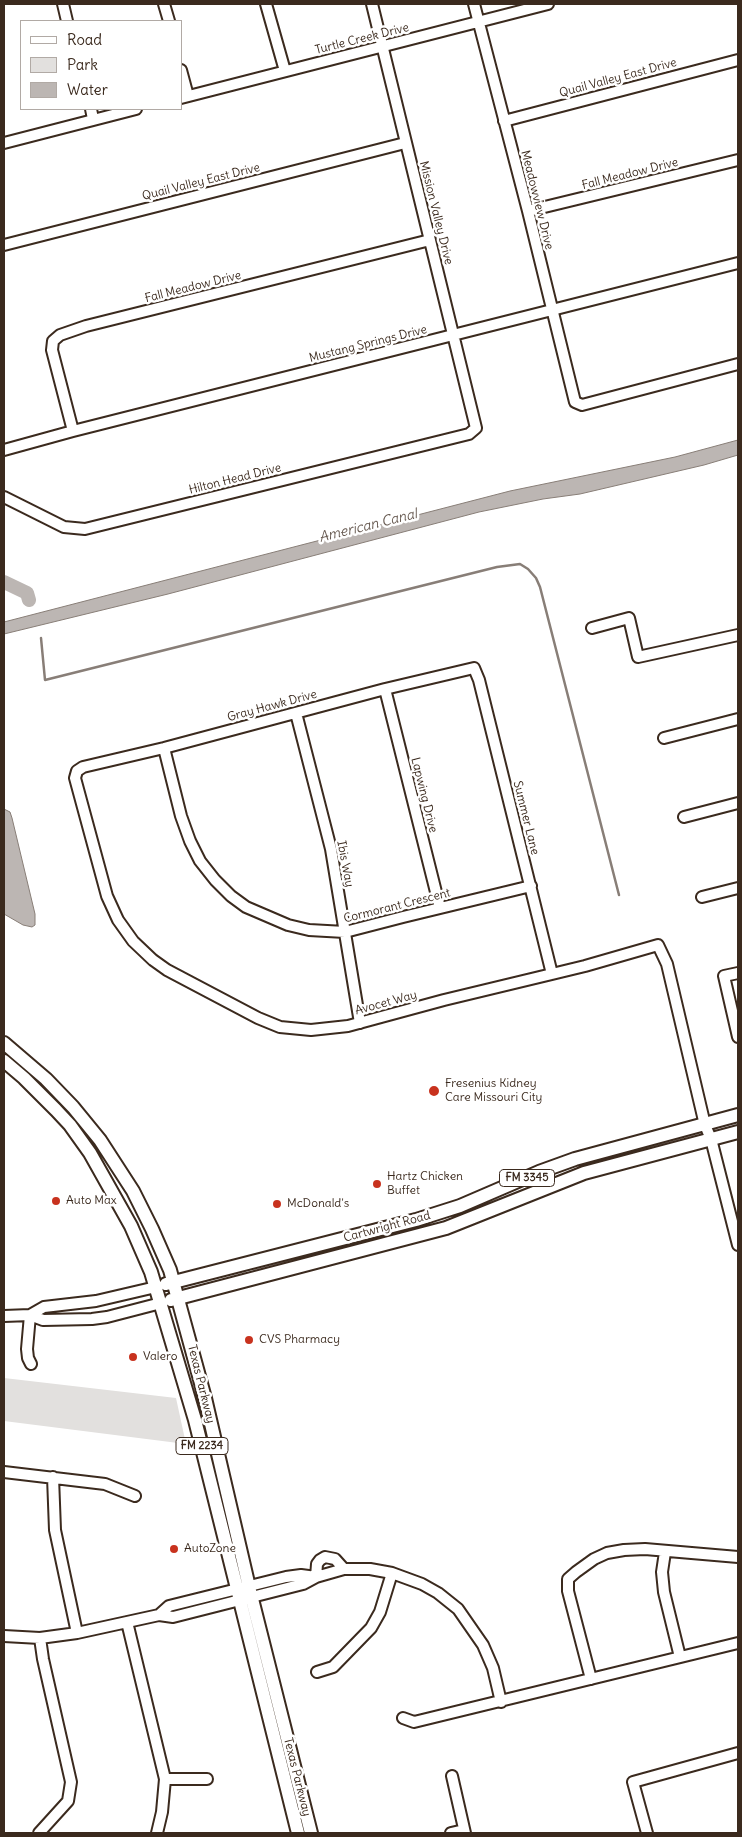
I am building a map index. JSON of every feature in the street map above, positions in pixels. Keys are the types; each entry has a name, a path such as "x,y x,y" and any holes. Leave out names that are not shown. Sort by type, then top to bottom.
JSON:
{"main road":[{"name":"Texas Parkway","path":"4,1043 46,1079 73,1107 100,1140 130,1185 170,1270 205,1398 245,1594 298,1833"},
{"name":"Texas Parkway","path":"4,1061 56,1110 70,1125 90,1153 131,1226 156,1287 245,1594 311,1833"},
{"name":"Cartwright Road","path":"156,1287 416,1220 474,1200 539,1172 605,1150 738,1115"},
{"name":"Cartwright Road","path":"161,1303 421,1235 472,1218 584,1173 738,1132"},
{"path":"539,1172 546,1187"},
{"path":"416,1220 421,1235"},
{"path":"324,1244 328,1259"}],"street":[{"path":"63,4 67,20"},
{"path":"164,4 169,20"},
{"path":"266,4 285,71"},
{"name":"Mission Valley Drive","path":"372,4 476,428"},
{"name":"Meadowview Drive","path":"474,4 575,402 582,404 738,364"},
{"name":"Turtle Creek Drive","path":"185,97 548,4"},
{"name":"Quail Valley East Drive","path":"504,121 738,60"},
{"path":"182,77 185,97"},
{"path":"4,143 92,114 127,110"},
{"name":"Quail Valley East Drive","path":"4,245 405,143"},
{"name":"Fall Meadow Drive","path":"528,212 738,160"},
{"name":"Fall Meadow Drive","path":"73,431 52,350 53,341 60,335 95,324 430,240"},
{"name":"Mustang Springs Drive","path":"4,450 738,263"},
{"name":"Hilton Head Drive","path":"4,497 64,527 85,529 468,434 476,428"},
{"path":"592,628 629,618 638,657 738,635"},
{"name":"Gray Hawk Drive","path":"77,771 83,767 474,668"},
{"name":"Summer Lane","path":"474,668 552,974"},
{"name":"Lapwing Drive","path":"385,689 440,908"},
{"name":"Ibis Way","path":"296,713 330,849 360,1023"},
{"path":"664,738 738,719"},
{"name":"Cormorant Crescent","path":"164,748 181,816 200,861 214,880 246,907 288,925 309,930 345,932 531,886"},
{"name":"Avocet Way","path":"77,771 75,778 106,896 118,920 133,941 167,970 258,1018 280,1027 311,1030 348,1026 658,945 666,964 705,1125"},
{"path":"684,817 738,803"},
{"path":"702,897 738,888"},
{"path":"738,973 724,976 738,1037"},
{"path":"705,1125 711,1139 738,1245"},
{"name":"Cartwright Road","path":"30,1315 44,1307 96,1301 156,1287"},
{"name":"Cartwright Road","path":"4,1316 30,1315 43,1320 92,1320 161,1303"},
{"path":"30,1315 27,1349 31,1364"},
{"path":"4,1472 106,1484 135,1496"},
{"path":"52,1477 55,1530 78,1633"},
{"path":"591,1679 568,1591 568,1579 594,1559 607,1553 645,1549 738,1557"},
{"path":"665,1552 662,1572 664,1592 680,1657"},
{"path":"316,1577 317,1564 325,1557 335,1559 344,1569"},
{"path":"4,1636 40,1638 78,1633 159,1615 173,1618 294,1576 316,1577 344,1569 370,1569 392,1573 422,1584 438,1593 458,1609 474,1629 483,1645 493,1668 501,1702"},
{"path":"317,1672 333,1667 371,1628 380,1612 392,1573"},
{"path":"127,1622 165,1779 162,1812 157,1833"},
{"path":"39,1833 68,1800 71,1782 40,1638"},
{"path":"403,1718 414,1722 738,1643"},
{"path":"647,1833 633,1782 738,1754"},
{"path":"451,1833 465,1832 452,1776"},
{"path":"165,1779 207,1779"}],"green space":[{"path":"4,1378 176,1398 186,1444 4,1421"}],"water":[{"name":"American Canal","path":"738,440 738,455 704,465 580,494 543,499 479,512 168,594 4,634 4,622 510,491 675,457"},
{"path":"4,809 10,812 12,818 35,914 35,925 32,927 23,925 4,914"}],"waterway":[{"path":"41,638 45,680 497,567 520,564 528,569 536,578 540,587 619,895"},
{"path":"4,582 27,593 29,600"}],"place":[{"name":"Fresenius Kidney Care Missouri City","path":"434,1091"},
{"name":"Hartz Chicken Buffet","path":"377,1184"},
{"name":"Auto Max","path":"56,1201"},
{"name":"McDonald's","path":"277,1204"},
{"name":"CVS Pharmacy","path":"249,1340"},
{"name":"Valero","path":"133,1357"},
{"name":"AutoZone","path":"174,1549"}]}
